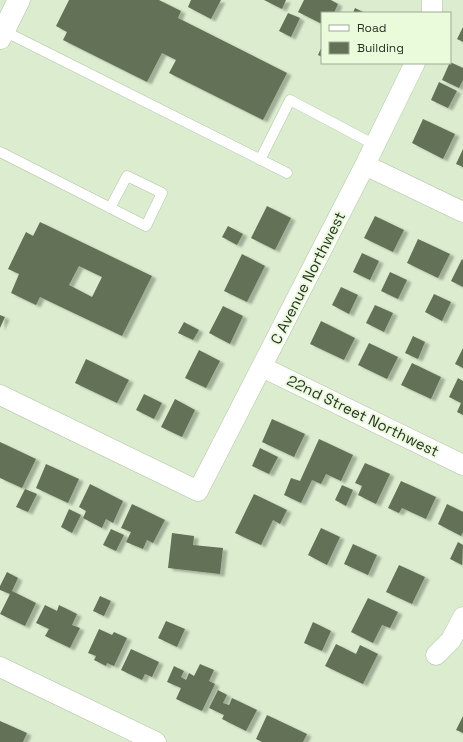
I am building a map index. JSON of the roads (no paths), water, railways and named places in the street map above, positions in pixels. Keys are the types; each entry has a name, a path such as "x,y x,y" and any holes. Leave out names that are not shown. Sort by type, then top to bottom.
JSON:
{"street":[{"path":"2,35 19,0"},
{"path":"432,0 432,12"},
{"name":"C Avenue Northwest","path":"0,395 198,491 365,165 414,64"},
{"path":"365,165 463,212"},
{"name":"22nd Street Northwest","path":"262,367 463,466"},
{"path":"436,655 451,640 463,616"},
{"path":"0,668 156,742"}],"lane":[{"path":"2,35 287,173"},
{"path":"260,160 290,100 374,145"},
{"path":"0,152 110,208 146,226 162,193 127,176 110,208"}]}
